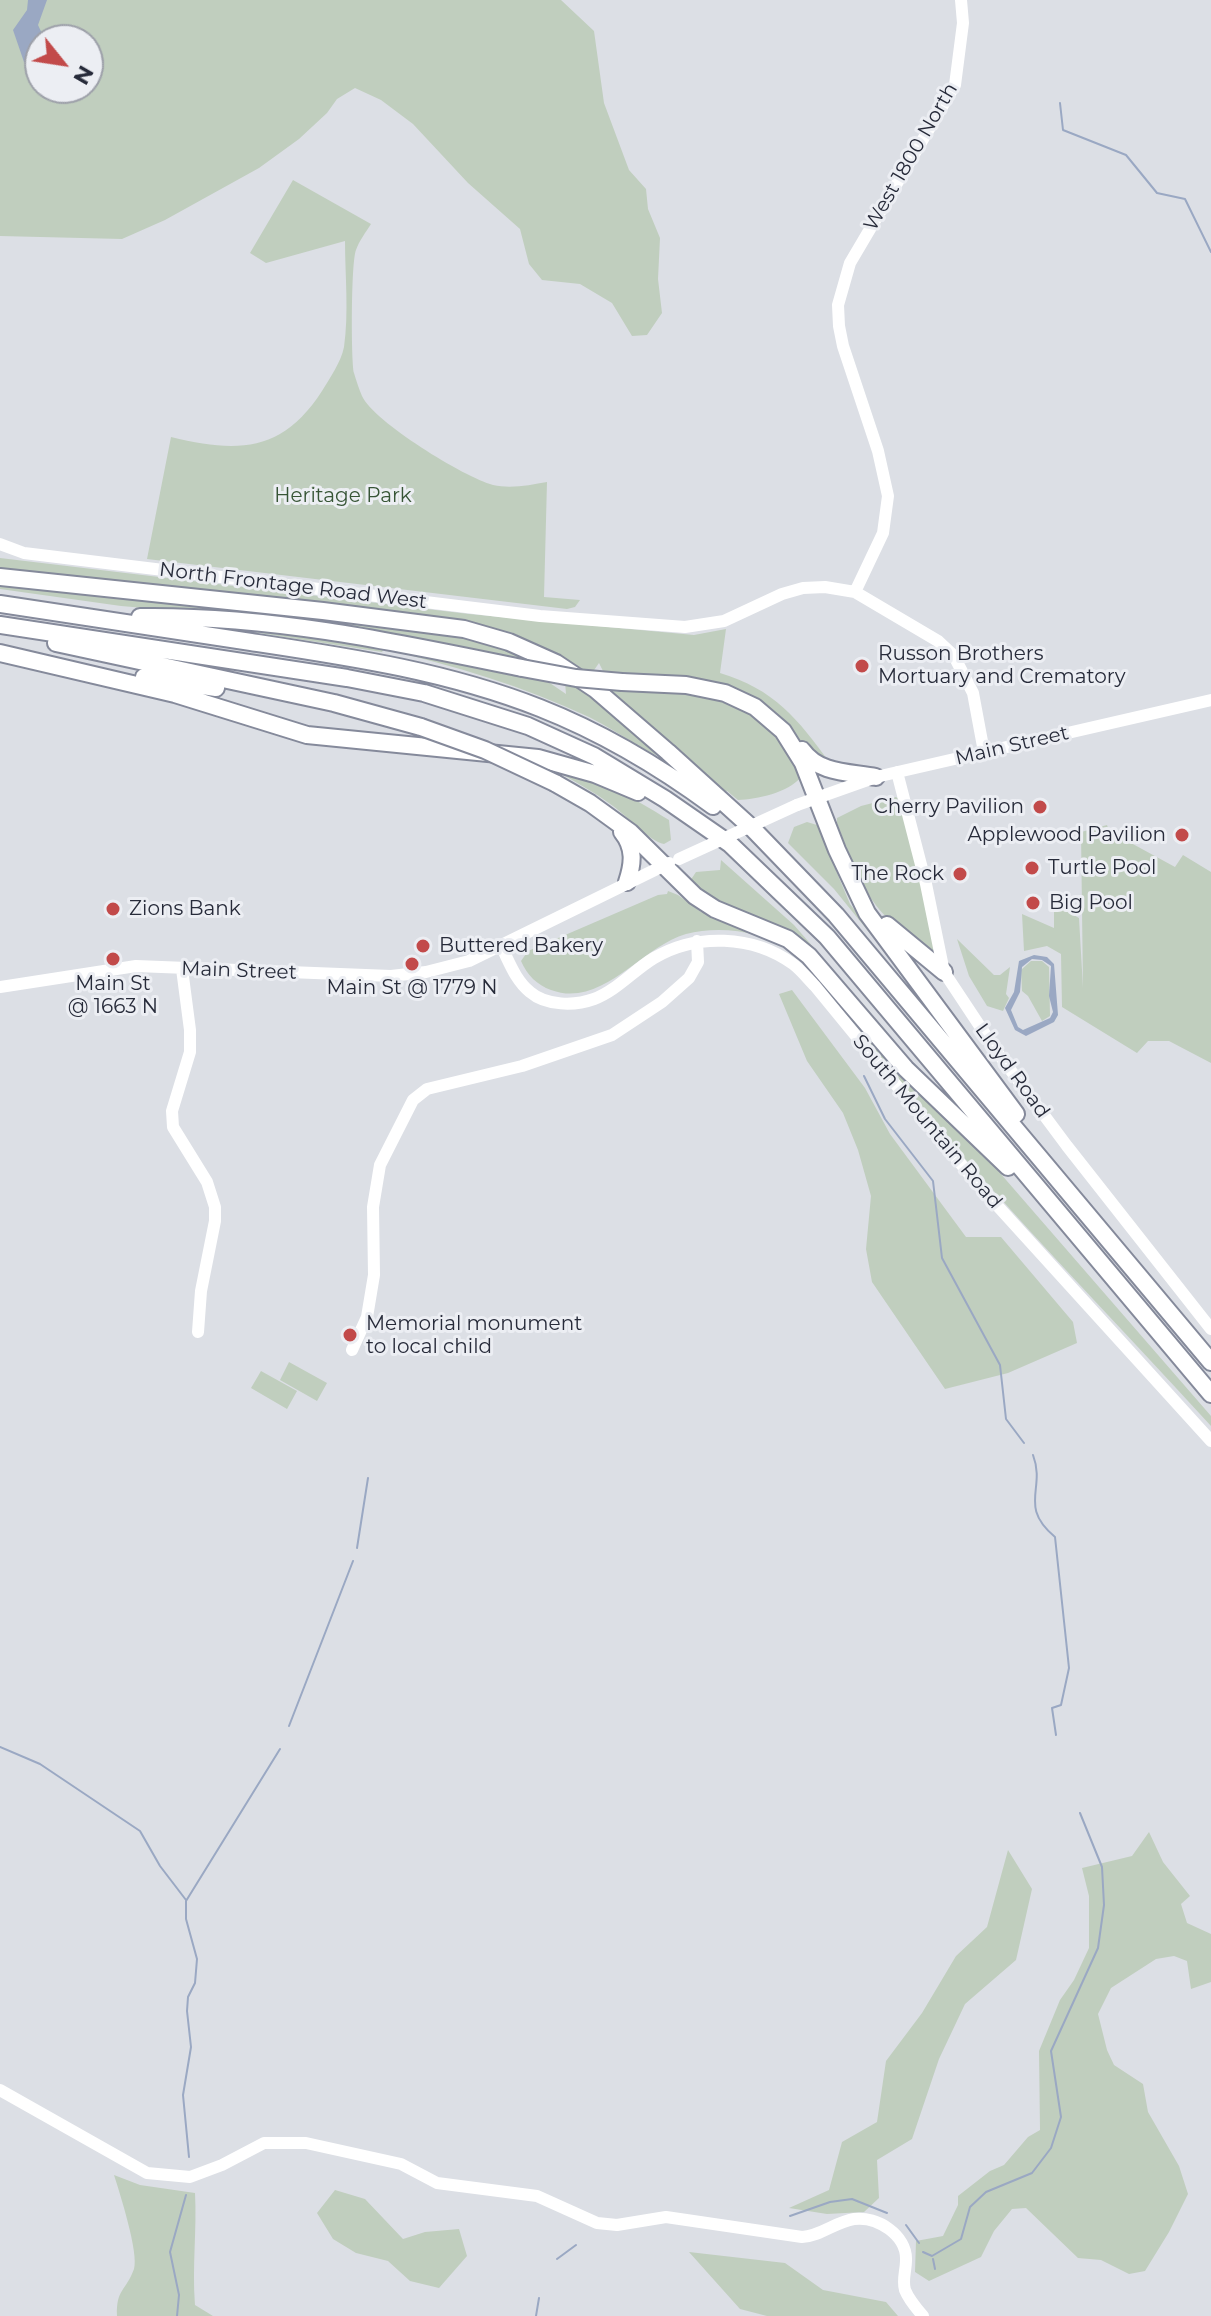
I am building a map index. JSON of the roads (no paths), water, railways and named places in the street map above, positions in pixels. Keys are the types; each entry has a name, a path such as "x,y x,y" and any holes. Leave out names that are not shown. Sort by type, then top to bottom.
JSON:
{"highway":[{"path":"0,577 464,629 509,642 556,663 595,689 753,829 836,915 1211,1362"},
{"path":"0,604 390,663 508,697 564,719 645,761 723,813 782,861"},
{"path":"93,618 180,616 335,630 576,678 686,685 725,693 755,707 786,736 803,763 851,882 867,913 1099,1229"},
{"path":"0,626 31,638 348,707 421,727 485,750 555,783 630,832 695,896 715,909 788,939 809,956 912,1075 1024,1182 1098,1260"},
{"path":"0,626 373,682 466,705 528,726 617,768 730,844 827,937 1211,1394"},
{"path":"0,653 175,694 316,737 512,754 558,762 646,796 754,866"},
{"path":"71,669 118,673 348,707"},
{"path":"786,736 821,768 876,777"},
{"path":"611,819 629,841 632,855 627,882"},
{"path":"864,904 908,945 931,959 944,972"}],"street":[{"name":"West 1800 North","path":"855,592 883,533 888,496 883,467 839,326 838,305 850,263 955,85 963,23 961,0"},
{"name":"North Frontage Road West","path":"0,544 35,555 588,619 685,627 724,621 782,594 803,588 825,587 855,592"},
{"path":"855,592 926,633 954,656 973,693 984,752"},
{"name":"Main Street","path":"662,866 816,797 876,777 1211,700"},
{"name":"Lloyd Road","path":"897,772 926,884 944,972 988,1039 1067,1146 1211,1329"},
{"path":"501,946 662,866"},
{"path":"352,1350 367,1317 374,1275 373,1207 380,1165 413,1100 427,1089 522,1066 612,1035 662,1002 689,978 698,962 697,941"},
{"name":"South Mountain Road","path":"501,946 518,979 531,993 548,1001 570,1004 594,999 655,958 680,945 697,941 739,942 766,949 793,964 815,986 974,1180 1211,1441"},
{"name":"Main Street","path":"0,987 136,966 391,976 455,966 501,946"},
{"path":"182,969 190,1052 172,1111 173,1127 207,1182 215,1207 201,1291 198,1332"},
{"path":"0,2090 147,2173 190,2177 222,2165 264,2143 306,2143 401,2164 437,2183 537,2196 597,2223 617,2225 666,2217 802,2237 813,2236 856,2219 871,2220 890,2229 902,2241 906,2261 905,2289 923,2316"}],"water":[{"path":"28,0 47,0 38,24 24,24 24,62 13,30 27,10"},
{"path":"1034,955 1047,957 1054,964 1058,1015 1054,1022 1026,1036 1015,1030 1005,1008 1014,992 1019,961","holes":["1032,959 1042,960 1051,966 1049,996 1053,1012 1050,1018 1023,1030 1018,1027 1011,1010 1020,992 1022,967"]}],"waterway":[{"path":"1060,103 1063,130 1126,155 1157,193 1185,199 1211,252"},
{"path":"864,1076 885,1119 933,1181 942,1258 1000,1365 1006,1419 1024,1443"},
{"path":"1033,1455 1037,1478 1035,1506 1044,1526 1055,1537 1069,1668 1061,1705 1052,1708 1056,1735"},
{"path":"357,1548 368,1478"},
{"path":"289,1726 353,1561"},
{"path":"0,1747 40,1764 140,1831 160,1866 186,1900"},
{"path":"189,2157 183,2095 191,2047 188,1997 195,1983 197,1959 186,1919 186,1901 280,1749"},
{"path":"923,2252 932,2256 961,2239 970,2207 986,2192 1032,2173 1051,2148 1061,2117 1051,2051 1098,1948 1104,1905 1102,1867 1080,1813"},
{"path":"177,2316 179,2295 170,2252 186,2195"},
{"path":"790,2216 830,2202 852,2199 887,2213"},
{"path":"906,2225 919,2243"},
{"path":"557,2259 576,2245"},
{"path":"933,2259 935,2269"},
{"path":"536,2316 539,2298"}],"place":[{"name":"Russon Brothers Mortuary and Crematory","path":"862,666"},
{"name":"Cherry Pavilion","path":"1040,807"},
{"name":"Applewood Pavilion","path":"1182,835"},
{"name":"Turtle Pool","path":"1032,868"},
{"name":"The Rock","path":"960,874"},
{"name":"Big Pool","path":"1033,903"},
{"name":"Zions Bank","path":"113,909"},
{"name":"Buttered Bakery","path":"423,946"},
{"name":"Main St @ 1663 N","path":"113,959"},
{"name":"Main St @ 1779 N","path":"412,964"},
{"name":"Memorial monument to local child","path":"350,1335"}],"park label":[{"name":"Heritage Park","path":"343,496"}]}
